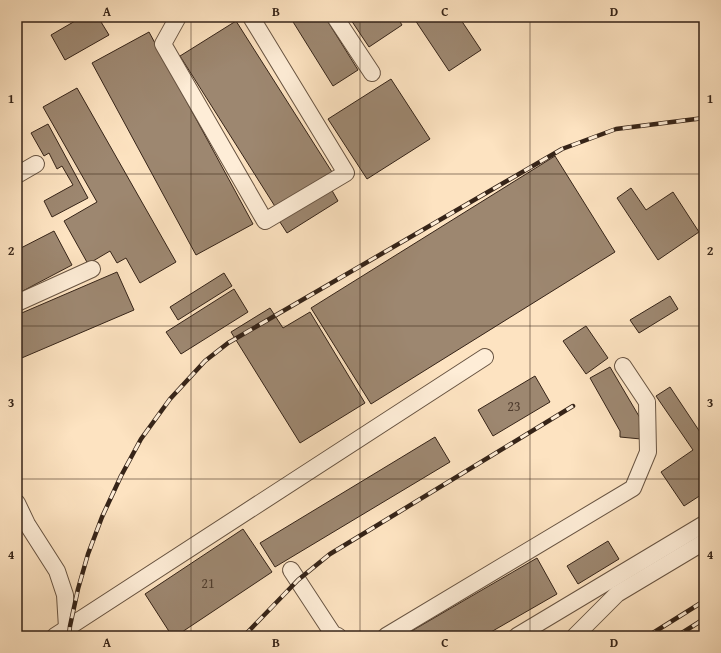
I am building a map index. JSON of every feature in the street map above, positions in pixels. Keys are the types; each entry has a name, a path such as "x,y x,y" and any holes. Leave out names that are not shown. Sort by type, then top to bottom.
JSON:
{"lane":[{"path":"178,17 163,44 265,221 346,173 251,17"},
{"path":"335,17 372,73"},
{"path":"17,175 36,164"},
{"path":"17,303 92,269"},
{"path":"60,632 485,357"},
{"path":"386,636 633,488 648,452 647,402 623,366"},
{"path":"17,503 57,571 65,595 60,632"},
{"path":"517,636 704,524"},
{"path":"574,636 617,594 704,542"},
{"path":"291,570 334,635"}],"building":[{"path":"82,17 98,17 109,35 65,60 51,35"},
{"path":"290,17 325,17 358,70 333,86"},
{"path":"349,17 397,17 402,25 369,47"},
{"path":"413,17 459,17 481,50 449,71"},
{"path":"236,21 332,172 276,208 180,56"},
{"path":"149,32 253,224 196,255 92,63"},
{"path":"391,79 430,139 367,179 328,119"},
{"path":"77,88 176,262 140,283 126,258 117,263 110,251 88,264 64,221 97,202 43,107"},
{"path":"48,124 88,198 52,217 44,201 73,185 62,166 57,169 49,153 44,156 31,133"},
{"path":"555,156 615,252 371,404 311,308"},
{"path":"330,187 338,201 287,233 278,219"},
{"path":"631,188 646,210 673,192 699,232 658,260 617,198"},
{"path":"54,231 72,265 17,294 17,250"},
{"path":"117,272 134,310 17,360 17,315"},
{"path":"224,273 232,286 178,320 170,307"},
{"path":"234,289 248,312 181,354 166,332"},
{"path":"670,296 678,309 639,333 630,320"},
{"path":"270,308 283,328 310,312 365,403 300,443 231,332"},
{"path":"586,326 608,358 586,374 563,341"},
{"path":"610,367 643,423 641,439 620,437 620,431 590,378"},
{"path":"535,376 550,402 493,436 478,410"},
{"path":"670,387 704,438 704,493 684,506 661,472 693,450 656,396"},
{"path":"435,437 450,462 275,567 260,543"},
{"path":"243,529 272,572 176,636 172,636 145,594"},
{"path":"608,541 619,559 578,584 567,566"},
{"path":"537,558 557,594 484,636 403,636"},
{"path":"704,629 704,636 693,636"}],"railway":[{"path":"69,636 78,589 88,554 102,517 121,476 141,439 170,399 205,361 228,343 562,149 616,129 704,118"},
{"path":"244,636 298,580 330,554 573,406"},
{"path":"648,636 704,601"},
{"path":"677,636 704,619"}]}
